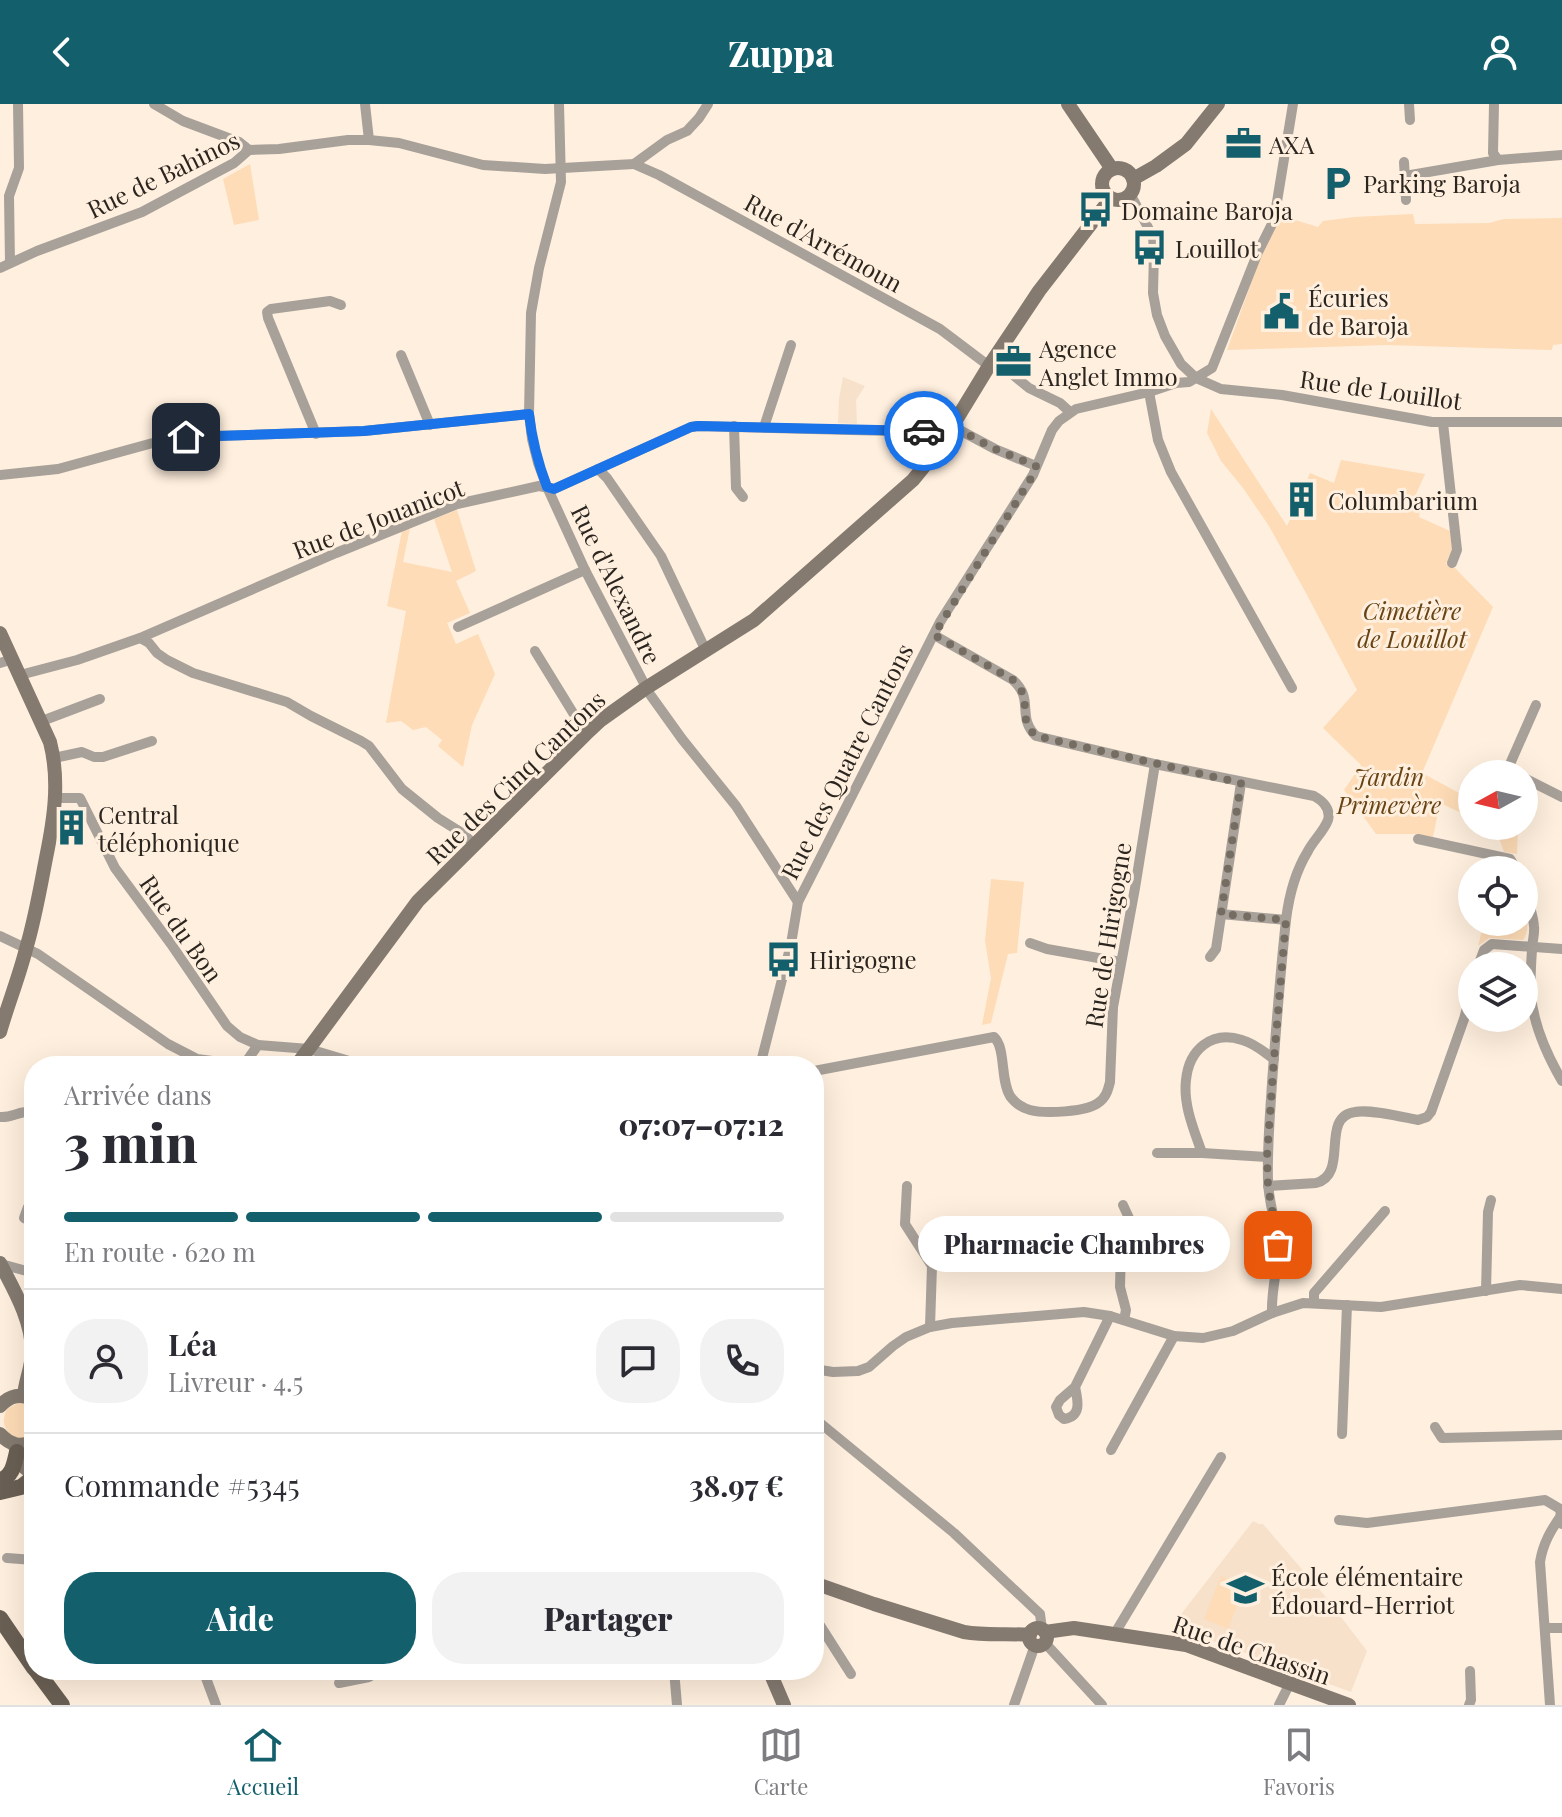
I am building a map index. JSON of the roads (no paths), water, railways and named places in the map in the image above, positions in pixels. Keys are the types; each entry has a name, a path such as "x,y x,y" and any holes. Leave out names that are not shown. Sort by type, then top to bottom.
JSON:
{"main road":[{"path":"0,1481 8,1477 13,1469 16,1448"},
{"path":"0,1492 24,1484"},
{"path":"0,1618 24,1653"},
{"path":"43,1680 62,1705"}],"street":[{"path":"5,265 9,196 19,168 18,104"},
{"path":"154,104 183,121 239,142 249,150"},
{"path":"365,104 369,140"},
{"name":"Rue d'Alexandre","path":"559,104 561,182 531,313 529,414 532,439 547,487 585,570 646,688 736,806 798,902"},
{"path":"634,164 667,140 687,131 708,104"},
{"path":"1068,104 1112,169"},
{"path":"1133,179 1186,144 1218,104"},
{"path":"1070,412 1189,382 1212,368 1274,220 1293,104"},
{"path":"1409,104 1410,120"},
{"path":"1494,104 1493,153 1498,160"},
{"name":"Rue de Bahinos","path":"5,265 142,212 234,163 249,150 369,140 399,143 483,165 562,169 634,164"},
{"path":"1405,176 1498,160 1562,155"},
{"path":"1404,162 1406,200"},
{"name":"Rue d'Arrémoun","path":"634,164 940,329 1070,412"},
{"path":"1112,169 1127,171 1133,179 1129,195 1121,200 1111,198 1103,191 1104,176 1112,169"},
{"path":"1129,195 1153,237 1153,293 1165,336 1181,364 1196,378"},
{"name":"Rue des Cinq Cantons","path":"304,1056 418,901 586,734 646,688 754,620 913,480 948,432 1039,291 1111,198"},
{"path":"316,434 267,312 330,301 341,305"},
{"path":"764,427 791,345"},
{"path":"401,355 430,425"},
{"name":"Rue de Louillot","path":"1196,378 1221,389 1282,395 1443,423 1562,422"},
{"path":"1149,392 1158,440 1171,472 1292,688"},
{"name":"Rue des Quatre Cantons","path":"763,1056 791,944 798,902 807,881 934,635 1033,475 1052,430 1070,412"},
{"path":"0,475 58,469 160,441 186,437 316,434 529,414"},
{"path":"1443,423 1457,550 1452,563"},
{"path":"734,426 736,488 743,497"},
{"name":"Rue de Jouanicot","path":"20,675 106,651 140,638 457,504 539,486 554,489 691,427 948,432 1036,466"},
{"path":"598,469 661,556 706,651"},
{"path":"458,627 585,570"},
{"path":"0,633 6,661 20,675 42,721 54,758 55,798 27,948 0,1032"},
{"path":"934,635 1021,687 1026,723 1036,736 1241,783 1314,796 1327,808 1326,824 1297,872 1286,920 1267,1157 1268,1186 1278,1245 1272,1313"},
{"path":"140,638 167,660 193,673 287,702 361,741 369,746 402,789 475,845"},
{"path":"535,651 586,734"},
{"path":"42,721 100,699"},
{"path":"1512,760 1536,705"},
{"path":"54,758 82,752 103,757 152,741"},
{"name":"Rue de Hirigogne","path":"824,1069 994,1037 1000,1044 1006,1086 1018,1104 1035,1111 1083,1110 1104,1097 1110,1082 1113,1007 1155,764"},
{"path":"1210,957 1216,949 1241,783"},
{"path":"1538,785 1562,797"},
{"name":"Rue du Bon","path":"55,798 80,798 115,868 227,1026 240,1037 258,1045"},
{"path":"1418,839 1500,856"},
{"path":"1221,914 1286,920"},
{"path":"0,936 38,954 168,1044 191,1056"},
{"path":"1534,936 1531,993 1536,1023 1562,1081"},
{"path":"1030,943 1121,962"},
{"path":"1483,952 1492,944 1562,949"},
{"path":"1268,1186 1323,1181 1332,1170 1339,1123 1348,1114 1360,1111 1418,1120 1427,1117 1459,1032"},
{"path":"1202,1153 1186,1102 1190,1061 1199,1047 1225,1037 1240,1039 1274,1059"},
{"path":"250,1056 258,1045 309,1049 332,1056"},
{"path":"0,1117 11,1118 24,1112"},
{"path":"1157,1153 1267,1157"},
{"path":"907,1186 905,1224 932,1266 930,1327"},
{"path":"1486,1291 1491,1200"},
{"path":"1123,1205 1130,1229 1121,1248 1120,1287 1126,1310 1124,1320"},
{"path":"1314,1303 1314,1293 1385,1211"},
{"path":"0,1264 24,1270"},
{"path":"0,1264 24,1316"},
{"path":"824,1371 858,1371 869,1367 906,1337 930,1327 952,1323 1084,1312 1110,1316 1188,1338 1216,1336 1291,1305 1314,1303 1381,1307 1520,1285 1562,1289"},
{"path":"1342,1434 1347,1305"},
{"path":"1075,1387 1110,1316"},
{"path":"1111,1450 1174,1336"},
{"path":"0,1406 11,1397 24,1398"},
{"path":"824,1426 954,1533 1036,1609 1042,1620 1040,1637 1014,1705"},
{"path":"1435,1427 1442,1438 1562,1435"},
{"path":"0,1434 16,1448 24,1467"},
{"path":"16,1448 24,1445"},
{"path":"1115,1633 1221,1457"},
{"path":"1339,1520 1367,1523 1545,1500 1560,1509 1561,1518 1550,1530 1542,1547 1540,1562 1550,1705"},
{"path":"7,1558 24,1559"},
{"name":"Rue de Chassin","path":"824,1586 978,1635 1011,1633 1040,1637 1074,1628 1191,1646 1349,1705"},
{"path":"1545,1628 1562,1628"},
{"path":"824,1632 851,1674"},
{"path":"1040,1637 1102,1705"},
{"path":"1469,1705 1470,1671"},
{"path":"207,1680 216,1705"},
{"path":"339,1683 354,1680"},
{"path":"675,1680 677,1705"},
{"path":"773,1680 784,1705"},
{"path":"1279,1705 1290,1683"}],"place":[{"name":"AXA","path":"1243,144"},
{"name":"Parking Baroja","path":"1337,183"},
{"name":"Domaine Baroja","path":"1095,210"},
{"name":"Louillot","path":"1149,248"},
{"name":"Écuries de Baroja","path":"1282,311"},
{"name":"Agence Anglet Immo","path":"1013,362"},
{"name":"Columbarium","path":"1302,500"},
{"name":"Central téléphonique","path":"72,828"},
{"name":"Hirigogne","path":"783,959"},
{"name":"Pharmacie Chambres","path":"1278,1245"},
{"name":"École élémentaire Édouard-Herriot","path":"1245,1590"}],"park label":[{"name":"Cimetière de Louillot","path":"1412,624"},
{"name":"Jardin Primevère","path":"1389,790"}]}
